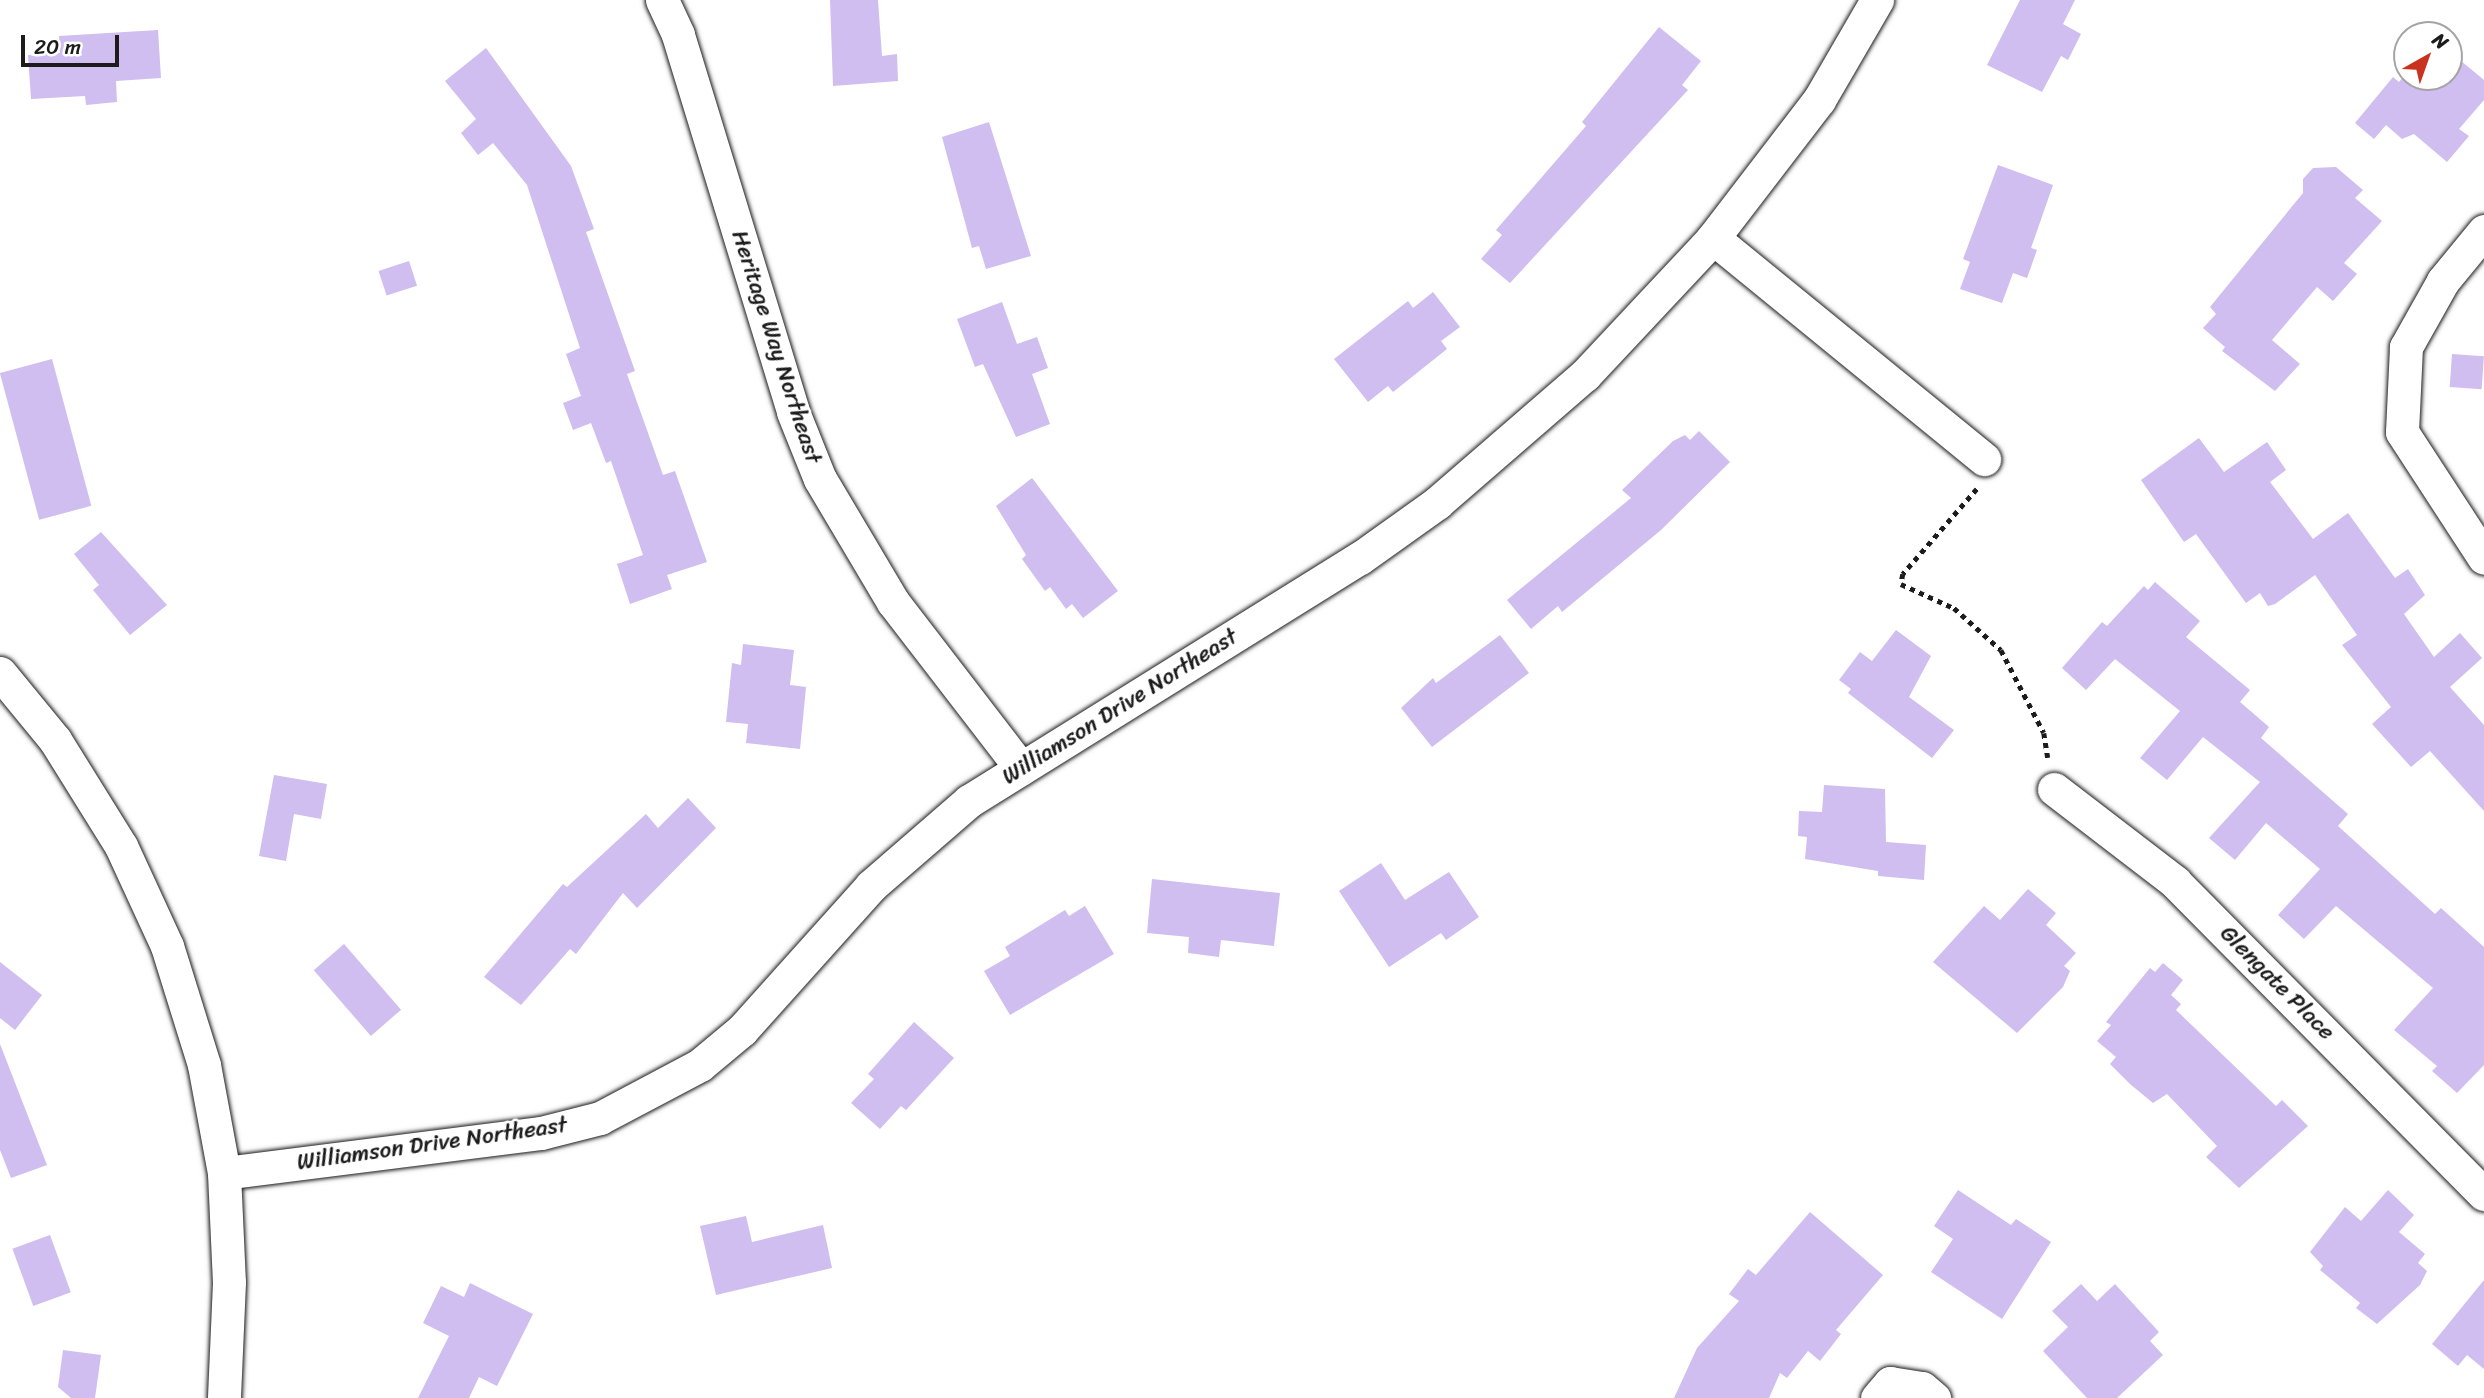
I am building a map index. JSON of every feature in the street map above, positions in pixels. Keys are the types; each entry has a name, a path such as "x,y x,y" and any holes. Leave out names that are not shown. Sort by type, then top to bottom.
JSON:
{"street":[{"name":"Heritage Way Northeast","path":"662,0 678,34 793,412 820,479 893,603 1021,768"},
{"name":"Williamson Drive Northeast","path":"224,1173 541,1133 600,1118 649,1097 701,1065 742,1030 916,842 1021,768 1360,558 1437,503 1584,375 1713,238 1819,100 1877,0"},
{"path":"2484,231 2443,281 2406,347 2402,432 2484,558"},
{"path":"1713,238 1984,459"},
{"path":"0,673 55,740 121,846 167,946 204,1065 224,1173 229,1282 224,1398"},
{"name":"Glengate Place","path":"2054,789 2175,882 2484,1194"},
{"path":"1877,1398 1890,1383 1922,1388 1934,1398"}],"path":[{"path":"1984,459 1989,475 1903,574 1901,584 1954,608 2001,650 2044,733 2054,789"}],"building":[{"path":"830,0 878,0 882,56 897,54 898,81 833,86"},
{"path":"2020,0 2075,0 2063,24 2081,34 2068,60 2061,56 2042,92 1987,65"},
{"path":"1659,27 1701,61 1682,85 1688,90 1510,283 1481,259 1502,235 1496,230 1586,126 1582,122"},
{"path":"158,30 161,78 116,81 117,102 86,105 85,96 31,99 28,55 60,53 59,36"},
{"path":"486,48 571,166 594,229 586,232 635,371 627,374 663,475 675,471 707,562 667,575 672,589 630,604 617,564 643,555 611,461 606,463 591,423 573,430 563,403 581,396 566,354 580,348 527,185 493,143 478,155 461,133 476,119 445,81"},
{"path":"2463,63 2484,80 2484,100 2459,129 2469,136 2447,162 2414,134 2402,139 2386,125 2374,139 2355,123 2393,77 2393,91 2463,91"},
{"path":"989,122 1031,256 986,269 979,246 972,248 942,137"},
{"path":"1998,165 2053,185 2031,248 2037,250 2027,278 2013,273 2002,303 1960,289 1970,262 1963,259"},
{"path":"2336,167 2363,190 2355,198 2382,221 2344,263 2357,274 2333,301 2317,287 2272,340 2300,364 2275,391 2222,351 2225,347 2203,328 2216,314 2210,307 2303,193 2303,179 2313,168"},
{"path":"409,261 417,286 387,296 379,271"},
{"path":"1433,292 1460,327 1441,341 1447,349 1393,392 1388,386 1368,402 1334,359 1408,301 1413,308"},
{"path":"1002,302 1017,344 1037,337 1048,368 1032,374 1050,424 1016,437 983,364 975,367 957,319"},
{"path":"2452,354 2484,356 2482,389 2450,387"},
{"path":"52,359 91,506 39,520 0,373"},
{"path":"1699,431 1730,462 1661,530 1562,612 1558,606 1531,629 1507,600 1631,498 1622,490 1673,441 1685,435 1690,440"},
{"path":"2199,438 2224,472 2267,442 2286,470 2270,482 2313,539 2348,513 2395,578 2408,569 2425,595 2404,614 2434,657 2460,633 2482,658 2450,687 2484,725 2484,811 2430,751 2411,767 2372,724 2391,707 2342,645 2357,635 2315,575 2275,604 2268,606 2260,593 2246,603 2196,534 2184,542 2141,480"},
{"path":"1032,478 1118,591 1083,618 1072,604 1066,609 1050,587 1045,591 1022,559 1026,555 996,506"},
{"path":"101,532 167,605 130,635 93,590 99,585 74,554"},
{"path":"2155,582 2200,621 2186,637 2250,690 2240,702 2269,727 2261,738 2348,814 2338,826 2435,914 2441,908 2484,947 2484,1065 2457,1093 2432,1071 2437,1066 2394,1030 2433,988 2336,906 2304,939 2278,915 2320,869 2266,823 2235,860 2209,838 2260,782 2203,737 2167,780 2140,758 2180,711 2115,659 2086,690 2062,668 2102,622 2107,626 2144,586 2148,590"},
{"path":"1896,630 1931,656 1909,697 1954,730 1932,758 1848,693 1851,689 1839,680 1860,652 1872,661"},
{"path":"1500,635 1529,673 1432,747 1401,708 1433,678 1436,683"},
{"path":"743,644 794,650 790,685 806,687 800,749 746,743 748,724 726,722 732,663 741,665"},
{"path":"274,775 327,784 321,819 294,814 286,861 259,856"},
{"path":"1824,785 1885,789 1886,842 1926,845 1924,880 1878,876 1878,871 1805,859 1807,837 1798,836 1799,811 1822,812"},
{"path":"688,798 716,828 637,908 623,893 576,954 570,949 521,1005 484,977 563,884 567,887 646,814 658,828"},
{"path":"1381,863 1405,900 1449,872 1479,917 1446,940 1441,933 1389,967 1339,891"},
{"path":"1152,879 1280,893 1274,946 1221,940 1219,957 1188,953 1189,937 1147,933"},
{"path":"2028,889 2056,913 2046,925 2076,953 2064,966 2070,971 2063,987 2017,1033 1933,962 1984,906 2000,920"},
{"path":"1085,906 1114,954 1010,1015 984,971 1010,956 1005,947 1065,910 1069,916"},
{"path":"344,944 401,1010 371,1036 314,970"},
{"path":"0,962 42,995 15,1030 0,1018"},
{"path":"2163,963 2183,980 2171,995 2181,1004 2176,1010 2276,1106 2282,1100 2308,1126 2239,1188 2206,1157 2217,1146 2167,1094 2153,1103 2110,1064 2116,1057 2097,1041 2111,1025 2106,1022 2150,968 2155,972"},
{"path":"914,1022 954,1058 906,1110 901,1106 880,1129 851,1103 874,1079 868,1074"},
{"path":"0,1044 47,1165 11,1178 0,1150"},
{"path":"1958,1190 2011,1225 2016,1219 2051,1242 2002,1319 1931,1272 1953,1239 1934,1226"},
{"path":"2388,1190 2414,1215 2399,1232 2425,1254 2418,1263 2427,1271 2420,1285 2377,1324 2356,1308 2360,1303 2320,1270 2323,1266 2310,1252 2345,1207 2361,1221"},
{"path":"1810,1212 1883,1275 1836,1330 1841,1334 1820,1361 1808,1351 1787,1378 1780,1373 1769,1398 1674,1398 1697,1348 1739,1301 1729,1294 1748,1269 1756,1275"},
{"path":"746,1216 752,1242 823,1225 832,1268 716,1295 700,1226"},
{"path":"50,1235 71,1292 33,1306 12,1249"},
{"path":"2484,1280 2484,1369 2467,1355 2458,1366 2432,1344"},
{"path":"470,1283 533,1314 497,1386 479,1377 469,1398 418,1398 449,1336 423,1323 441,1286 464,1297"},
{"path":"2081,1284 2097,1301 2115,1284 2159,1332 2150,1341 2163,1355 2117,1398 2087,1398 2043,1351 2068,1327 2052,1311"},
{"path":"63,1350 101,1355 95,1398 71,1398 58,1387"}]}
